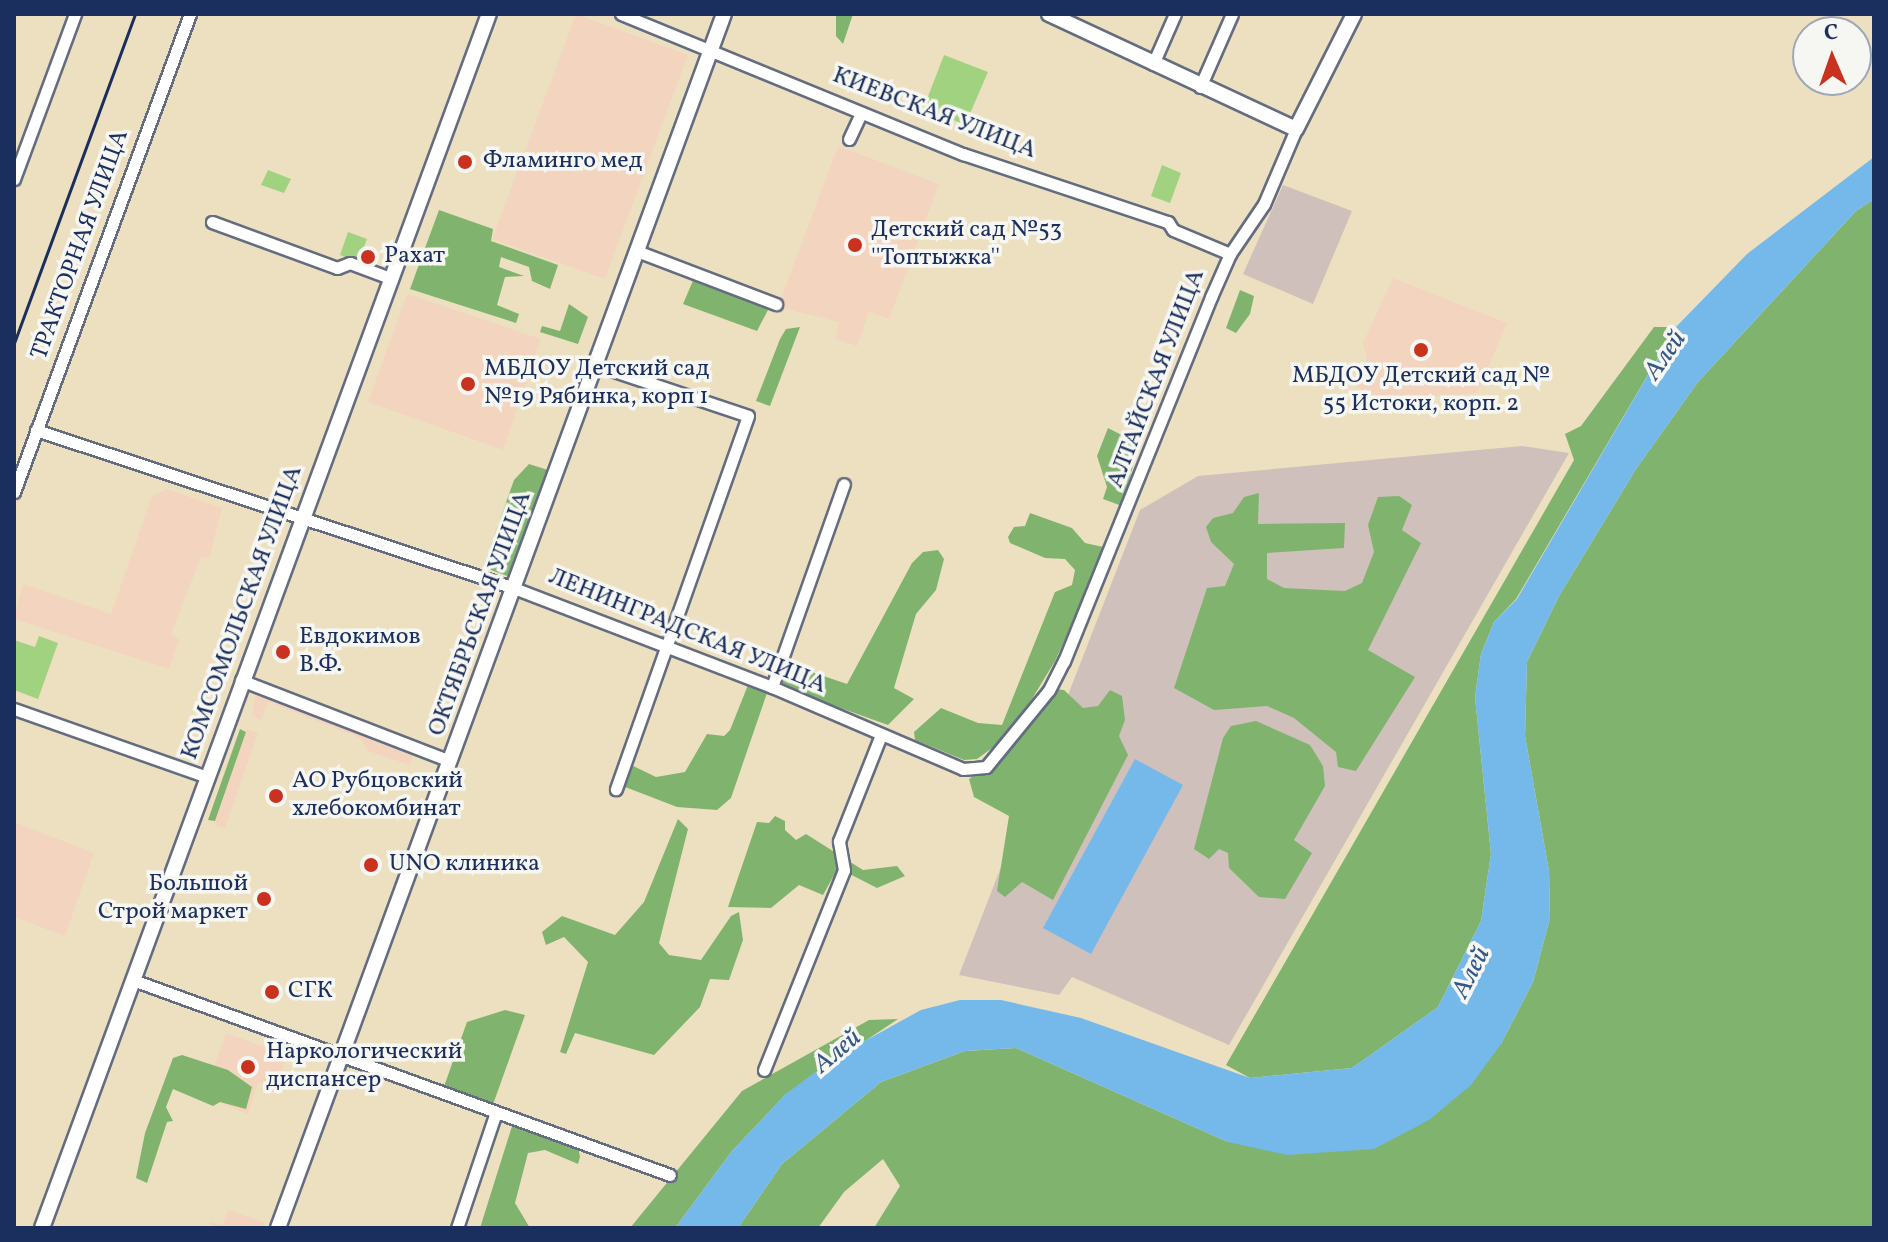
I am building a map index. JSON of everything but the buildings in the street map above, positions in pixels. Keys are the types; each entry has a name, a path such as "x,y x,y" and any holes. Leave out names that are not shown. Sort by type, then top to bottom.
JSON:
{"main road":[{"name":"КОМСОМОЛЬСКАЯ УЛИЦА","path":"42,1228 241,680 489,14"},
{"name":"ОКТЯБРЬСКАЯ УЛИЦА","path":"278,1228 724,14"},
{"path":"1049,14 1074,19 1153,64 1296,129"},
{"name":"АЛТАЙСКАЯ УЛИЦА","path":"1296,129 1354,14"}],"street":[{"path":"14,179 75,14"},
{"name":"ТРАКТОРНАЯ УЛИЦА","path":"14,492 190,14"},
{"name":"КИЕВСКАЯ УЛИЦА","path":"621,14 963,154 1168,222 1173,230 1230,254"},
{"path":"1153,64 1175,14"},
{"path":"1200,87 1232,14"},
{"path":"849,139 861,113"},
{"name":"АЛТАЙСКАЯ УЛИЦА","path":"998,758 1064,661 1230,254 1264,204 1296,129"},
{"path":"212,222 337,268 350,263 390,278"},
{"path":"637,251 776,304"},
{"path":"596,365 748,416 616,789"},
{"name":"ЛЕНИНГРАДСКАЯ УЛИЦА","path":"36,430 230,498 302,515 514,588 772,687 963,769 986,767 998,758"},
{"path":"772,687 844,484"},
{"path":"241,680 450,761"},
{"path":"14,709 207,777"},
{"path":"764,1070 844,870 839,841 881,735"},
{"path":"133,980 670,1175"},
{"path":"457,1228 496,1112"}],"shaded area":[{"path":"576,14 688,55 605,279 492,239"},
{"path":"838,146 939,184 889,319 869,312 857,346 835,339 839,322 778,307"},
{"path":"1283,185 1352,211 1313,304 1243,274"},
{"path":"1393,278 1507,323 1477,393 1386,400 1356,387 1367,358 1363,343"},
{"path":"407,294 541,339 503,450 368,402"},
{"path":"1522,446 1569,453 1229,1045 1072,977 1059,995 959,975 1140,510 1198,476"},
{"path":"167,489 222,508 209,558 201,557 171,634 179,639 169,669 14,619 23,584 111,614 152,496"},
{"path":"257,688 367,731 373,741 413,756 410,765 368,751 360,738 268,702 261,720 252,716"},
{"path":"247,729 258,733 225,828 214,825"},
{"path":"14,822 94,853 65,936 14,917"},
{"name":"Наркологический диспансер","path":"226,1033 286,1055 279,1080 258,1083 248,1114 204,1096"},
{"path":"228,1210 264,1222 262,1228 209,1228 211,1222 223,1225"}],"green space":[{"path":"822,14 853,14 843,44 836,36 836,15"},
{"path":"944,55 988,72 965,125 924,107"},
{"path":"1162,165 1181,173 1170,203 1151,196"},
{"path":"268,170 291,179 284,193 261,185"},
{"path":"1874,199 1874,1228 874,1228 900,1186 883,1159 844,1192 818,1228 738,1228 782,1164 881,1082 965,1051 1016,1048 1228,1142 1501,1044 1533,982 1550,918 1549,871 1525,736 1527,662 1559,596 1636,469 1698,382 1856,211"},
{"path":"439,210 493,229 491,241 558,265 550,289 532,281 529,267 501,257 499,267 524,276 505,277 497,305 519,314 516,323 410,289"},
{"path":"348,232 367,239 358,262 340,255"},
{"path":"695,276 770,306 757,331 683,304"},
{"path":"1240,290 1254,296 1250,314 1236,333 1226,328"},
{"path":"569,304 588,317 578,344 540,332 542,326 560,331"},
{"path":"800,327 770,406 756,401 780,339 786,329"},
{"path":"1654,327 1676,327 1516,599 1494,622 1481,654 1475,697 1491,854 1481,921 1438,1007 1352,1068 1250,1078 1226,1065 1574,460 1565,434 1581,426"},
{"path":"1108,428 1139,444 1122,506 1103,499 1107,487 1097,456"},
{"path":"529,464 548,470 510,577 483,567 514,480"},
{"path":"1259,493 1258,524 1345,523 1344,548 1267,553 1267,579 1284,588 1345,591 1362,583 1374,552 1368,525 1378,497 1399,496 1412,505 1402,530 1421,543 1368,650 1415,677 1356,771 1338,767 1336,752 1294,718 1267,706 1214,710 1174,688 1207,588 1225,586 1234,564 1211,542 1206,527 1213,518 1233,513 1244,497"},
{"path":"1030,513 1072,528 1085,543 1108,548 1055,661 1010,735 977,759 964,760 915,740 914,732 941,708 978,723 1002,725 1055,592 1072,585 1075,570 1065,559 1045,558 1010,543 1008,537 1014,527 1025,526"},
{"path":"938,550 944,559 936,590 916,614 894,688 914,699 888,725 782,687 783,674 797,667 847,684 912,563 923,552"},
{"path":"39,636 58,643 38,699 14,690 14,640 35,647"},
{"path":"748,685 767,693 731,798 717,810 677,807 620,785 627,763 656,777 685,772 707,734 724,736 730,730"},
{"path":"1055,689 1064,690 1083,708 1098,706 1110,690 1122,696 1125,720 1119,736 1128,755 1053,900 1022,882 1005,897 997,891 1009,816 974,797 969,779 1011,749"},
{"path":"1256,721 1310,745 1323,766 1325,786 1294,840 1312,853 1285,899 1259,897 1229,868 1228,853 1219,849 1209,859 1194,849 1223,738 1231,726"},
{"path":"240,729 246,732 215,821 208,820"},
{"path":"775,816 785,821 785,830 796,840 806,834 863,870 897,866 905,876 877,888 838,868 823,895 799,885 771,908 728,907 757,822 769,823"},
{"path":"678,819 688,829 659,943 669,955 701,960 731,916 739,912 743,940 729,980 710,979 700,1007 654,1055 575,1033 566,1054 560,1052 588,962 564,937 546,945 542,932 562,916 615,935 644,902"},
{"path":"505,1010 525,1015 491,1110 442,1092 467,1022"},
{"path":"898,1019 786,1094 732,1151 675,1228 630,1228 742,1091 869,1020"},
{"path":"182,1055 228,1070 252,1087 246,1109 220,1102 213,1106 173,1089 166,1107 173,1121 167,1122 147,1183 136,1178 145,1133 173,1058"},
{"path":"513,1123 578,1147 578,1164 545,1150 528,1153 515,1203 530,1228 480,1228"}],"water":[{"name":"Алей","path":"1874,157 1874,199 1856,211 1698,382 1636,469 1559,596 1527,662 1525,736 1549,871 1550,918 1533,982 1501,1044 1471,1085 1429,1120 1374,1149 1287,1155 1228,1142 1016,1048 965,1051 881,1082 782,1164 738,1228 675,1228 732,1151 786,1094 834,1058 921,1010 960,1000 1001,1000 1081,1018 1250,1078 1352,1068 1438,1007 1481,921 1491,854 1475,697 1481,654 1494,622 1517,599 1676,327 1747,254"},
{"path":"1135,759 1183,785 1091,954 1043,928"}],"railway":[{"path":"14,343 135,14"}],"place":[{"name":"Фламинго мед","path":"465,162"},
{"name":"Детский сад №53 ''Топтыжка''","path":"855,245"},
{"name":"Рахат","path":"368,257"},
{"name":"МБДОУ Детский сад № 55 Истоки, корп. 2","path":"1421,350"},
{"name":"МБДОУ Детский сад №19 Рябинка, корп 1","path":"468,384"},
{"name":"Евдокимов В.Ф.","path":"283,652"},
{"name":"АО Рубцовский хлебокомбинат","path":"276,796"},
{"name":"UNO клиника","path":"371,865"},
{"name":"Большой Строй маркет","path":"264,899"},
{"name":"СГК","path":"272,992"},
{"name":"Наркологический диспансер","path":"248,1067"}]}
